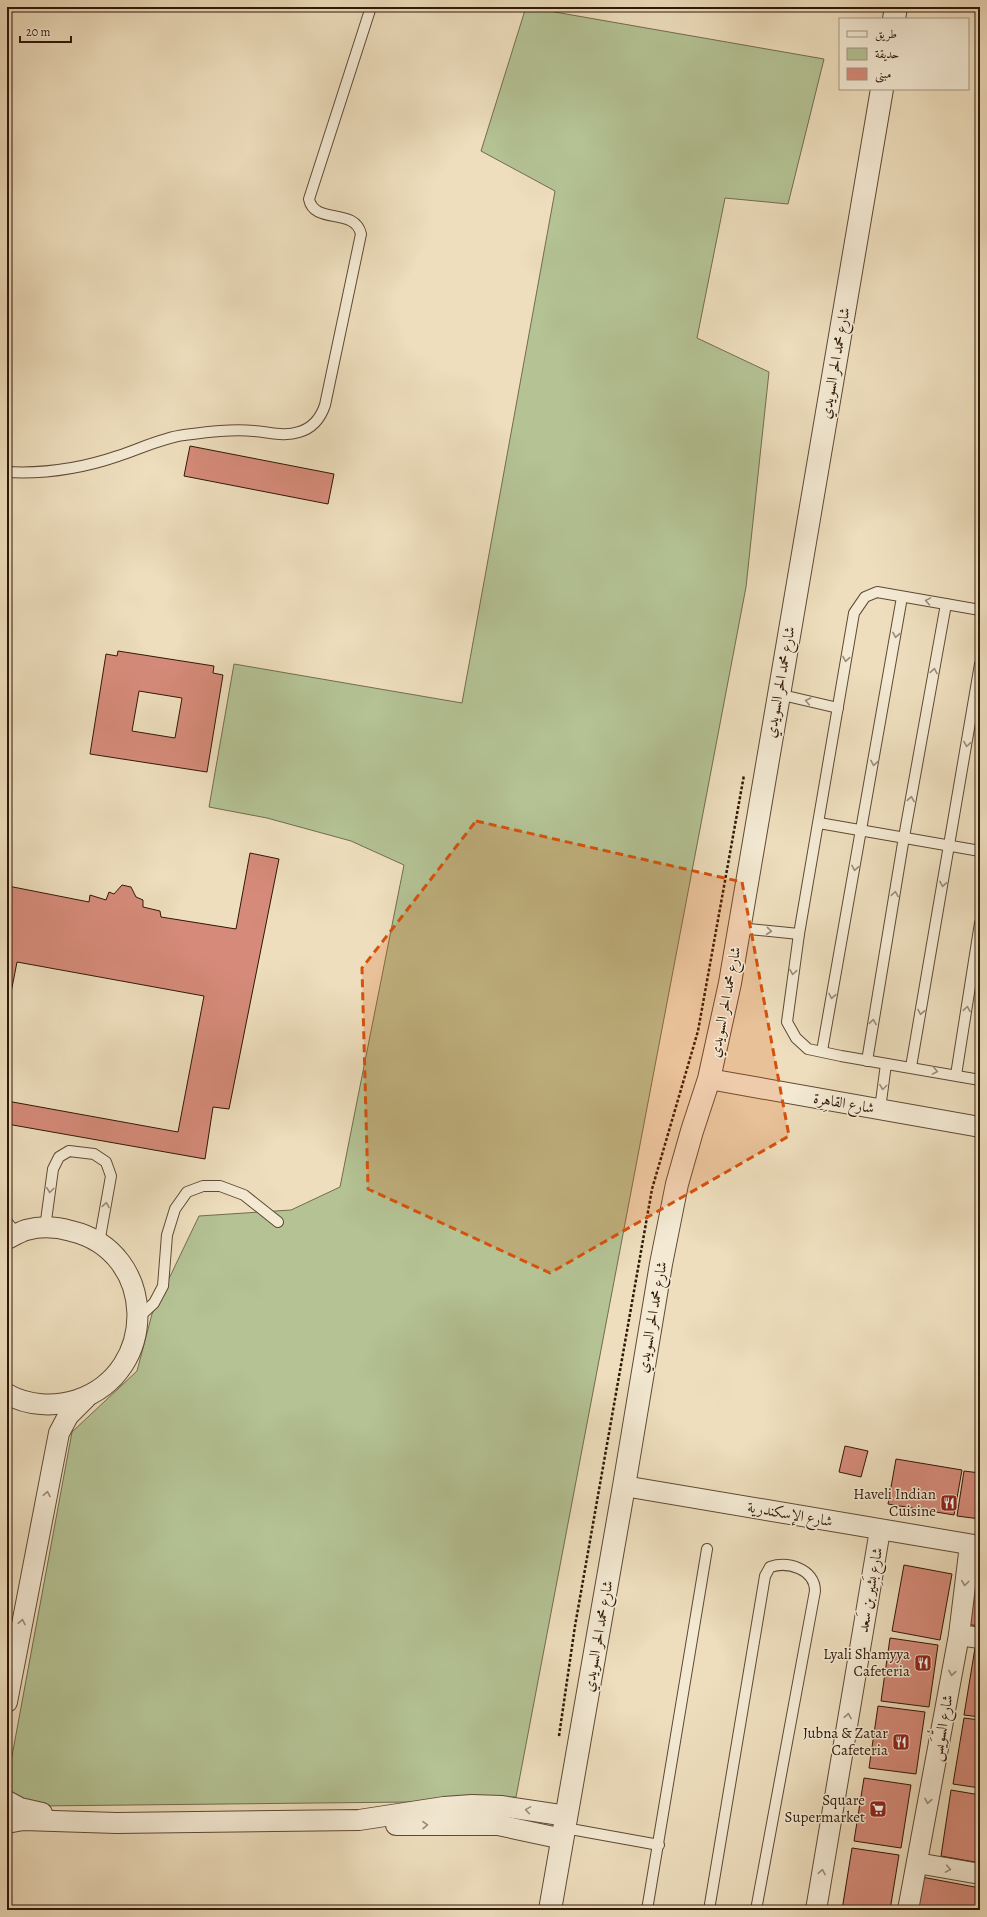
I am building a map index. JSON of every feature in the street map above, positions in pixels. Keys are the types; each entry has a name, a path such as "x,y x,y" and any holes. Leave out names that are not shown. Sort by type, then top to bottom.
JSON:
{"street":[{"path":"894,18 896,7"},
{"name":"شارع محمد الحر السويدي","path":"550,1910 668,1223 692,1131 709,1080 725,1010 882,90"},
{"name":"شارع القاهِرة","path":"709,1080 980,1127"},
{"path":"7,1702 59,1433 68,1416 89,1396 112,1379 129,1355 138,1328 137,1299 127,1272 108,1249 84,1234 56,1227 10,1232"},
{"path":"7,1394 15,1399 40,1405 65,1404 89,1396"},
{"name":"شارع الإسكندرية","path":"624,1486 975,1546"},
{"name":"شارع بَشِير بن سَعد","path":"816,1910 880,1530"},
{"name":"شارع السُّوَيس","path":"908,1910 975,1546"},
{"path":"959,1635 980,1638"},
{"path":"7,1801 20,1808 65,1821"},
{"path":"7,1823 23,1820 116,1823 359,1820 409,1825 500,1816 565,1828"},
{"path":"917,1863 980,1874"}],"lane":[{"path":"7,472 46,471 96,462 167,438 183,435 236,430 292,434 310,428 317,421 326,405 361,234 360,229 353,221 317,211 310,204 309,198 371,7"},
{"path":"980,610 876,592 865,597 854,613 799,934 787,1022 796,1038 808,1049 867,1061 911,1067 980,1080"},
{"path":"822,1051 902,597"},
{"path":"867,1061 904,837 946,604"},
{"path":"911,1067 980,664"},
{"path":"778,694 838,708"},
{"path":"819,823 980,850"},
{"path":"956,1075 980,923"},
{"path":"739,928 799,934"},
{"path":"880,1110 886,1064"},
{"path":"45,1228 53,1169 59,1157 69,1151 94,1154 106,1162 111,1176 99,1243"},
{"path":"137,1318 154,1302 163,1286 167,1235 175,1209 187,1192 203,1186 220,1186 244,1195 278,1222"},
{"path":"647,1910 707,1549"},
{"path":"709,1910 765,1576 770,1567 778,1564 803,1570 811,1575 815,1583 815,1591 756,1910"},
{"path":"565,1828 659,1845"}],"path":[{"path":"564,1703 577,1618 652,1189 698,1031"}],"highlighted area":[{"path":"476,821 742,882 789,1136 550,1273 368,1189 362,968"}],"green space":[{"path":"526,7 824,59 788,204 725,198 697,338 769,372 746,587 516,1797 410,1802 37,1806 7,1793 7,1783 72,1432 137,1371 152,1314 199,1216 291,1210 340,1187 404,865 351,841 267,818 209,807 234,664 462,703 555,191 481,151"}],"building":[{"path":"190,446 334,474 328,504 184,476"},
{"path":"118,651 214,666 213,673 223,675 207,772 90,754 106,654 117,656","holes":["139,691 182,698 175,738 132,731"]},
{"path":"250,853 279,859 229,1109 213,1107 205,1159 7,1124 7,1101 178,1132 204,996 17,962 7,1013 8,886 89,902 90,895 106,900 109,892 114,894 122,885 131,887 136,897 143,900 143,907 160,911 161,917 236,929"},
{"path":"845,1446 868,1451 861,1477 839,1472"},
{"path":"896,1459 962,1470 954,1515 888,1504"},
{"path":"964,1471 980,1473 980,1519 957,1516"},
{"path":"904,1565 952,1574 940,1640 892,1631"},
{"path":"970,1579 980,1581 980,1626 964,1624"},
{"path":"890,1638 938,1645 929,1707 881,1701"},
{"path":"975,1648 980,1649 980,1717 964,1715"},
{"path":"878,1706 925,1712 916,1774 869,1768"},
{"path":"964,1718 980,1720 980,1788 953,1784"},
{"path":"864,1778 911,1785 901,1848 854,1841"},
{"path":"951,1790 980,1795 980,1863 941,1856"},
{"path":"852,1848 899,1855 890,1910 842,1910"},
{"path":"922,1877 980,1888 980,1910 916,1910"}],"place":[{"name":"Haveli Indian Cuisine","path":"949,1503"},
{"name":"Lyali Shamyya Cafeteria","path":"923,1663"},
{"name":"Jubna & Zatar Cafeteria","path":"901,1742"},
{"name":"Square Supermarket","path":"878,1809"}]}
